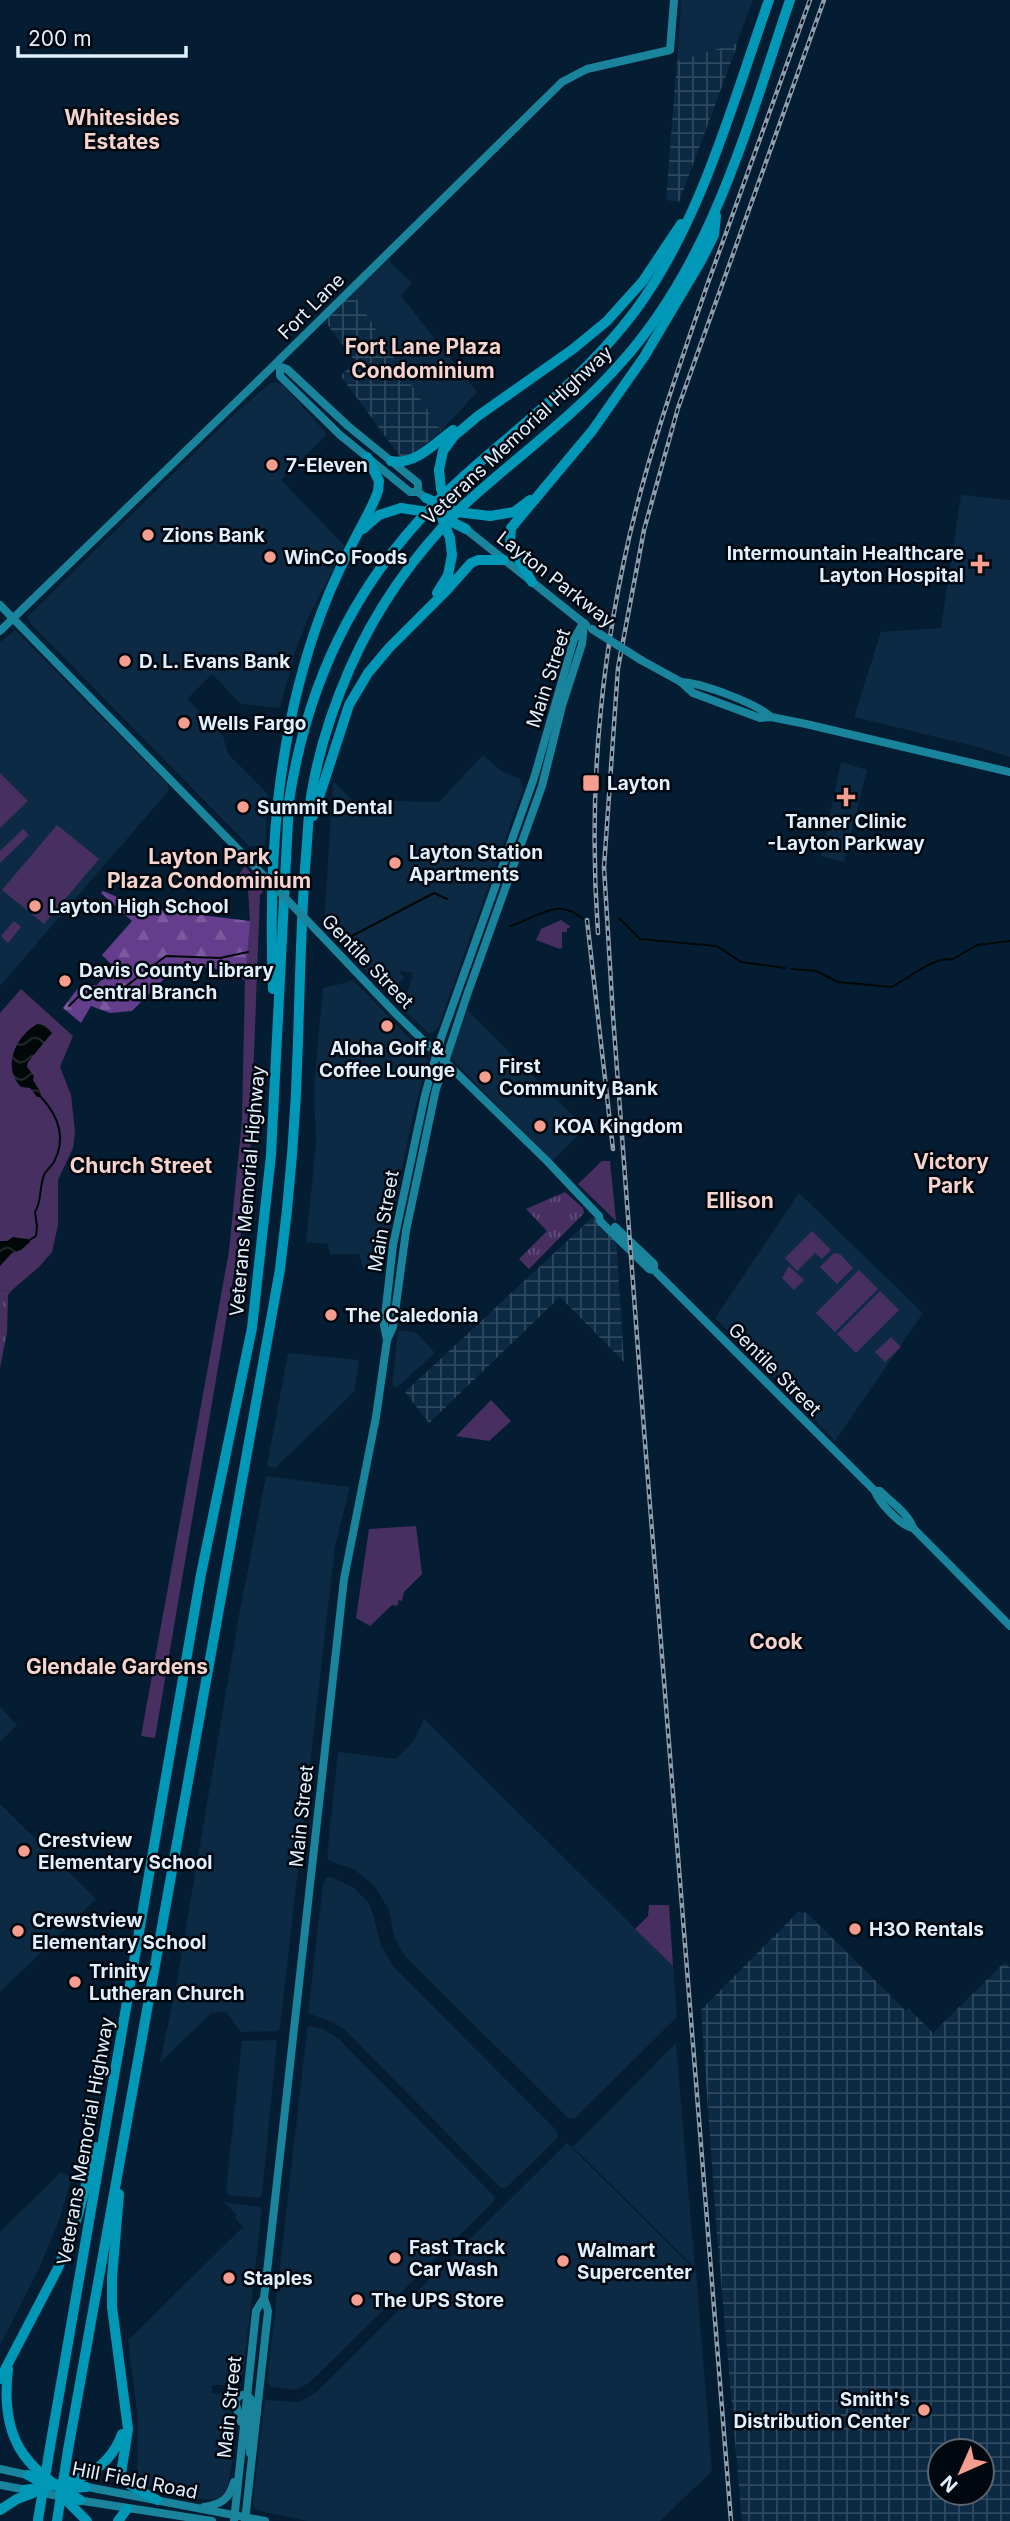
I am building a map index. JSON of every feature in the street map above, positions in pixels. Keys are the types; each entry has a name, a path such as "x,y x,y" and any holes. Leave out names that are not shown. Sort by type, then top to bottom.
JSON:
{"highway":[{"name":"Veterans Memorial Highway","path":"38,2521 201,1574 252,1328 271,1155 289,801 296,755 307,714 333,646 368,586 432,508 461,479 573,382 605,348 659,276 692,210 769,0"},
{"name":"Veterans Memorial Highway","path":"57,2521 280,1269 295,1104 303,890 310,796 330,720 349,669 373,621 403,575 436,534 466,504 579,406 619,366 669,302 729,180 790,0"},
{"path":"532,582 511,547 509,534 515,523 609,408 662,330 710,244 714,235 716,209"},
{"path":"308,833 349,705 368,673 417,618 446,580 452,555 439,470 442,454 449,441 478,416 573,349 607,321 643,281 692,210"},
{"path":"391,461 412,460 453,430 478,416"},
{"path":"276,1063 271,932 274,841 280,772 286,735 310,646 331,588 380,485 367,457"},
{"path":"356,537 376,517 401,508 470,515 507,514 519,509 551,481"},
{"path":"422,495 453,519"},
{"path":"436,505 469,531"},
{"path":"417,618 446,592 471,563 479,559 504,559"},
{"path":"0,2379 68,2245 109,2103"},
{"path":"122,2152 112,2307 128,2430 121,2474 130,2485 157,2500"},
{"path":"10,2362 4,2404 8,2427 19,2451 87,2521"},
{"path":"0,2510 17,2499 56,2487 94,2470 111,2456 124,2429 126,2402"},
{"path":"28,2475 80,2500"},
{"path":"24,2490 86,2487"},
{"path":"118,2521 127,2509"}],"main road":[{"name":"Fort Lane","path":"0,631 278,366 565,79 591,68 670,50 674,0"},
{"name":"Layton Parkway","path":"422,495 418,483 348,426 287,369 278,366 280,376 311,407 410,492 422,495 436,505 592,629 681,682 693,693 761,718 771,717 1010,772"},
{"name":"Gentile Street","path":"0,605 436,1054 599,1216 604,1217 648,1258 654,1264 653,1270 877,1497 912,1528"},
{"name":"Main Street","path":"387,1340 384,1325 390,1267 436,1054 534,778 574,639 584,623"},
{"name":"Main Street","path":"246,2519 268,2311 264,2298 344,1579 432,1106 542,786 562,706 582,644 584,623"},
{"path":"400,1211 402,1226 398,1246 403,1251"},
{"name":"Gentile Street","path":"875,1492 880,1491 912,1528 1010,1626"},
{"name":"Main Street","path":"234,2518 256,2311 264,2298"},
{"path":"246,2394 253,2402 249,2443 252,2466"},
{"path":"198,2508 218,2504 227,2498 232,2490 239,2462"},
{"path":"0,2469 28,2475"},
{"path":"0,2485 36,2492"},
{"name":"Hill Field Road","path":"86,2487 198,2508 234,2518 265,2521"},
{"name":"Hill Field Road","path":"80,2500 212,2521"}],"shaded area":[{"path":"681,0 753,0 735,48 677,64"},
{"path":"738,43 679,202 666,200 677,61"},
{"path":"386,258 412,283 401,296 477,392 441,431 352,292"},
{"path":"352,292 441,431 404,462 341,376 355,361 324,320"},
{"path":"275,382 283,385 327,434 281,480 345,546 308,618 295,652 280,708 241,704 212,674 187,699 223,736 228,754 268,794 265,846 249,846 27,617 230,418 269,384"},
{"name":"Intermountain Healthcare Layton Hospital","path":"961,495 1010,500 1010,757 854,717 881,632 941,628"},
{"name":"Layton High School","path":"15,630 167,784 169,790 0,986 0,642"},
{"path":"483,755 501,771 520,779 523,789 439,1025 434,1032 428,1033 403,1009 413,973 399,971 404,978 388,994 324,927 333,781 352,800 439,802"},
{"name":"Tanner Clinic -Layton Parkway","path":"841,762 867,770 844,862 821,856"},
{"path":"352,979 424,1053 427,1061 410,1129 384,1258 364,1270 359,1254 330,1254 328,1244 306,1242 316,1143 314,1088 323,988"},
{"path":"467,1010 585,1128 552,1161 453,1060 452,1053"},
{"path":"799,1193 923,1313 835,1441 715,1318"},
{"path":"593,1217 616,1238 624,1362 560,1297 429,1423 405,1392"},
{"path":"398,1330 417,1333 435,1353 396,1388 392,1385"},
{"path":"288,1353 359,1360 354,1392 275,1468 267,1466"},
{"path":"266,1476 350,1487 335,1547 280,2028 277,2031 241,2032 226,2012 211,2013 160,2063 177,1981 238,1621"},
{"path":"0,1707 17,1725 0,1742"},
{"path":"424,1719 673,1966 677,2017 575,2118 568,2118 405,1956 394,1937 389,1910 374,1885 353,1869 330,1861 327,1857 338,1752 396,1759 413,1742"},
{"name":"Crestview Elementary School","path":"0,1804 96,1899 0,1992"},
{"path":"331,1877 353,1887 368,1902 381,1946 394,1967 557,2131 557,2138 506,2188 501,2188 346,2031 332,2022 308,2013 323,1884 326,1878"},
{"path":"798,1912 807,1913 906,2011 909,2009 933,2033 1005,1962 1010,1968 1010,2521 742,2521 701,2010"},
{"path":"309,2026 323,2029 340,2040 495,2197 493,2202 309,2383 295,2390 272,2387 267,2381"},
{"path":"277,2040 262,2196 228,2195 226,2190 242,2041"},
{"path":"676,2043 695,2268 573,2147"},
{"path":"567,2143 696,2271 712,2471 660,2521 307,2521 255,2510 255,2482 265,2400 299,2402 314,2394"},
{"path":"60,2173 72,2177 58,2223 38,2271 0,2345 0,2232"},
{"path":"224,2202 262,2209 243,2373 228,2385 212,2385 212,2393 223,2394 228,2398 236,2425 228,2486 226,2493 220,2498 208,2500 137,2484 138,2420 128,2340 243,2227 235,2218 237,2215"}],"green space":[{"path":"0,773 28,801 0,828"},
{"path":"57,825 99,859 44,924 2,890"},
{"path":"23,829 29,835 0,863 0,851"},
{"path":"245,866 264,890 260,895 249,1185 155,1738 141,1736 229,1251 242,1120 245,980 250,921 248,889 239,874"},
{"path":"103,891 144,908 250,921 250,963 245,980 210,967 172,971 132,1011 110,1013 91,1006 81,1023 63,1008 78,988 97,985 114,967 102,955 132,921 101,893"},
{"path":"561,920 571,927 567,928 567,932 562,932 562,948 536,940 541,929"},
{"path":"14,921 21,927 8,943 1,936"},
{"path":"21,989 73,1036 60,1067 71,1095 75,1132 73,1148 58,1180 58,1225 52,1252 12,1290 0,1291 0,1013"},
{"path":"602,1161 610,1161 616,1221 578,1184"},
{"path":"565,1192 583,1208 584,1213 529,1269 519,1259 547,1231 526,1209"},
{"path":"812,1231 831,1250 822,1259 815,1253 797,1271 785,1258"},
{"path":"834,1253 840,1254 853,1268 837,1284 820,1267"},
{"path":"789,1266 804,1280 794,1290 782,1278"},
{"path":"859,1270 878,1289 835,1332 816,1313"},
{"path":"12,1290 8,1295 7,1332 0,1368 0,1291"},
{"path":"880,1291 899,1310 856,1353 837,1334"},
{"path":"891,1337 901,1347 885,1362 875,1352"},
{"path":"491,1400 511,1421 489,1441 456,1436"},
{"path":"416,1526 422,1574 404,1592 402,1601 399,1600 397,1606 392,1605 370,1626 356,1618 369,1529"},
{"path":"649,1905 669,1905 673,1966 635,1929 648,1916"}],"water":[{"path":"37,1024 45,1025 52,1033 28,1062 27,1067 34,1076 40,1097 30,1088 21,1087 12,1071 17,1044"},
{"path":"13,1237 28,1239 30,1242 21,1250 12,1253 0,1266 0,1241"}],"waterway":[{"path":"348,938 434,893 447,899"},
{"path":"510,926 555,909 573,912 583,919"},
{"path":"619,918 640,939 717,946 741,962 785,968"},
{"path":"792,969 816,971 838,982 892,987 926,966 940,960 953,959 977,945 1010,941"},
{"path":"69,1006 80,995 113,996 166,956 220,958 248,952"},
{"path":"28,1241 36,1236 35,1212 42,1180 54,1162 60,1144 56,1119 40,1096"}],"railway":[{"path":"598,933 595,886 598,746 615,607 632,525 684,352 810,0"},
{"path":"731,2521 644,1430 604,867 618,668 644,530 678,408 824,0"},
{"path":"587,920 613,1149"}],"place":[{"name":"7-Eleven","path":"272,465"},
{"name":"Zions Bank","path":"148,535"},
{"name":"WinCo Foods","path":"270,557"},
{"name":"Intermountain Healthcare Layton Hospital","path":"980,564"},
{"name":"D. L. Evans Bank","path":"125,661"},
{"name":"Wells Fargo","path":"184,723"},
{"name":"Layton","path":"591,783"},
{"name":"Tanner Clinic -Layton Parkway","path":"846,797"},
{"name":"Summit Dental","path":"243,807"},
{"name":"Layton Station Apartments","path":"395,863"},
{"name":"Layton High School","path":"35,906"},
{"name":"Davis County Library Central Branch","path":"65,981"},
{"name":"Aloha Golf & Coffee Lounge","path":"387,1026"},
{"name":"First Community Bank","path":"485,1077"},
{"name":"KOA Kingdom","path":"540,1126"},
{"name":"The Caledonia","path":"331,1315"},
{"name":"Crestview Elementary School","path":"24,1851"},
{"name":"H3O Rentals","path":"855,1929"},
{"name":"Crewstview Elementary School","path":"18,1931"},
{"name":"Trinity Lutheran Church","path":"75,1982"},
{"name":"Fast Track Car Wash","path":"395,2258"},
{"name":"Walmart Supercenter","path":"563,2261"},
{"name":"Staples","path":"229,2278"},
{"name":"The UPS Store","path":"357,2300"},
{"name":"Smith's Distribution Center","path":"924,2410"}],"district":[{"name":"Whitesides Estates","path":"122,130"},
{"name":"Fort Lane Plaza Condominium","path":"423,359"},
{"name":"Layton Park Plaza Condominium","path":"209,869"},
{"name":"Church Street","path":"141,1166"},
{"name":"Victory Park","path":"951,1174"},
{"name":"Ellison","path":"740,1201"},
{"name":"Cook","path":"776,1642"},
{"name":"Glendale Gardens","path":"117,1667"}]}
